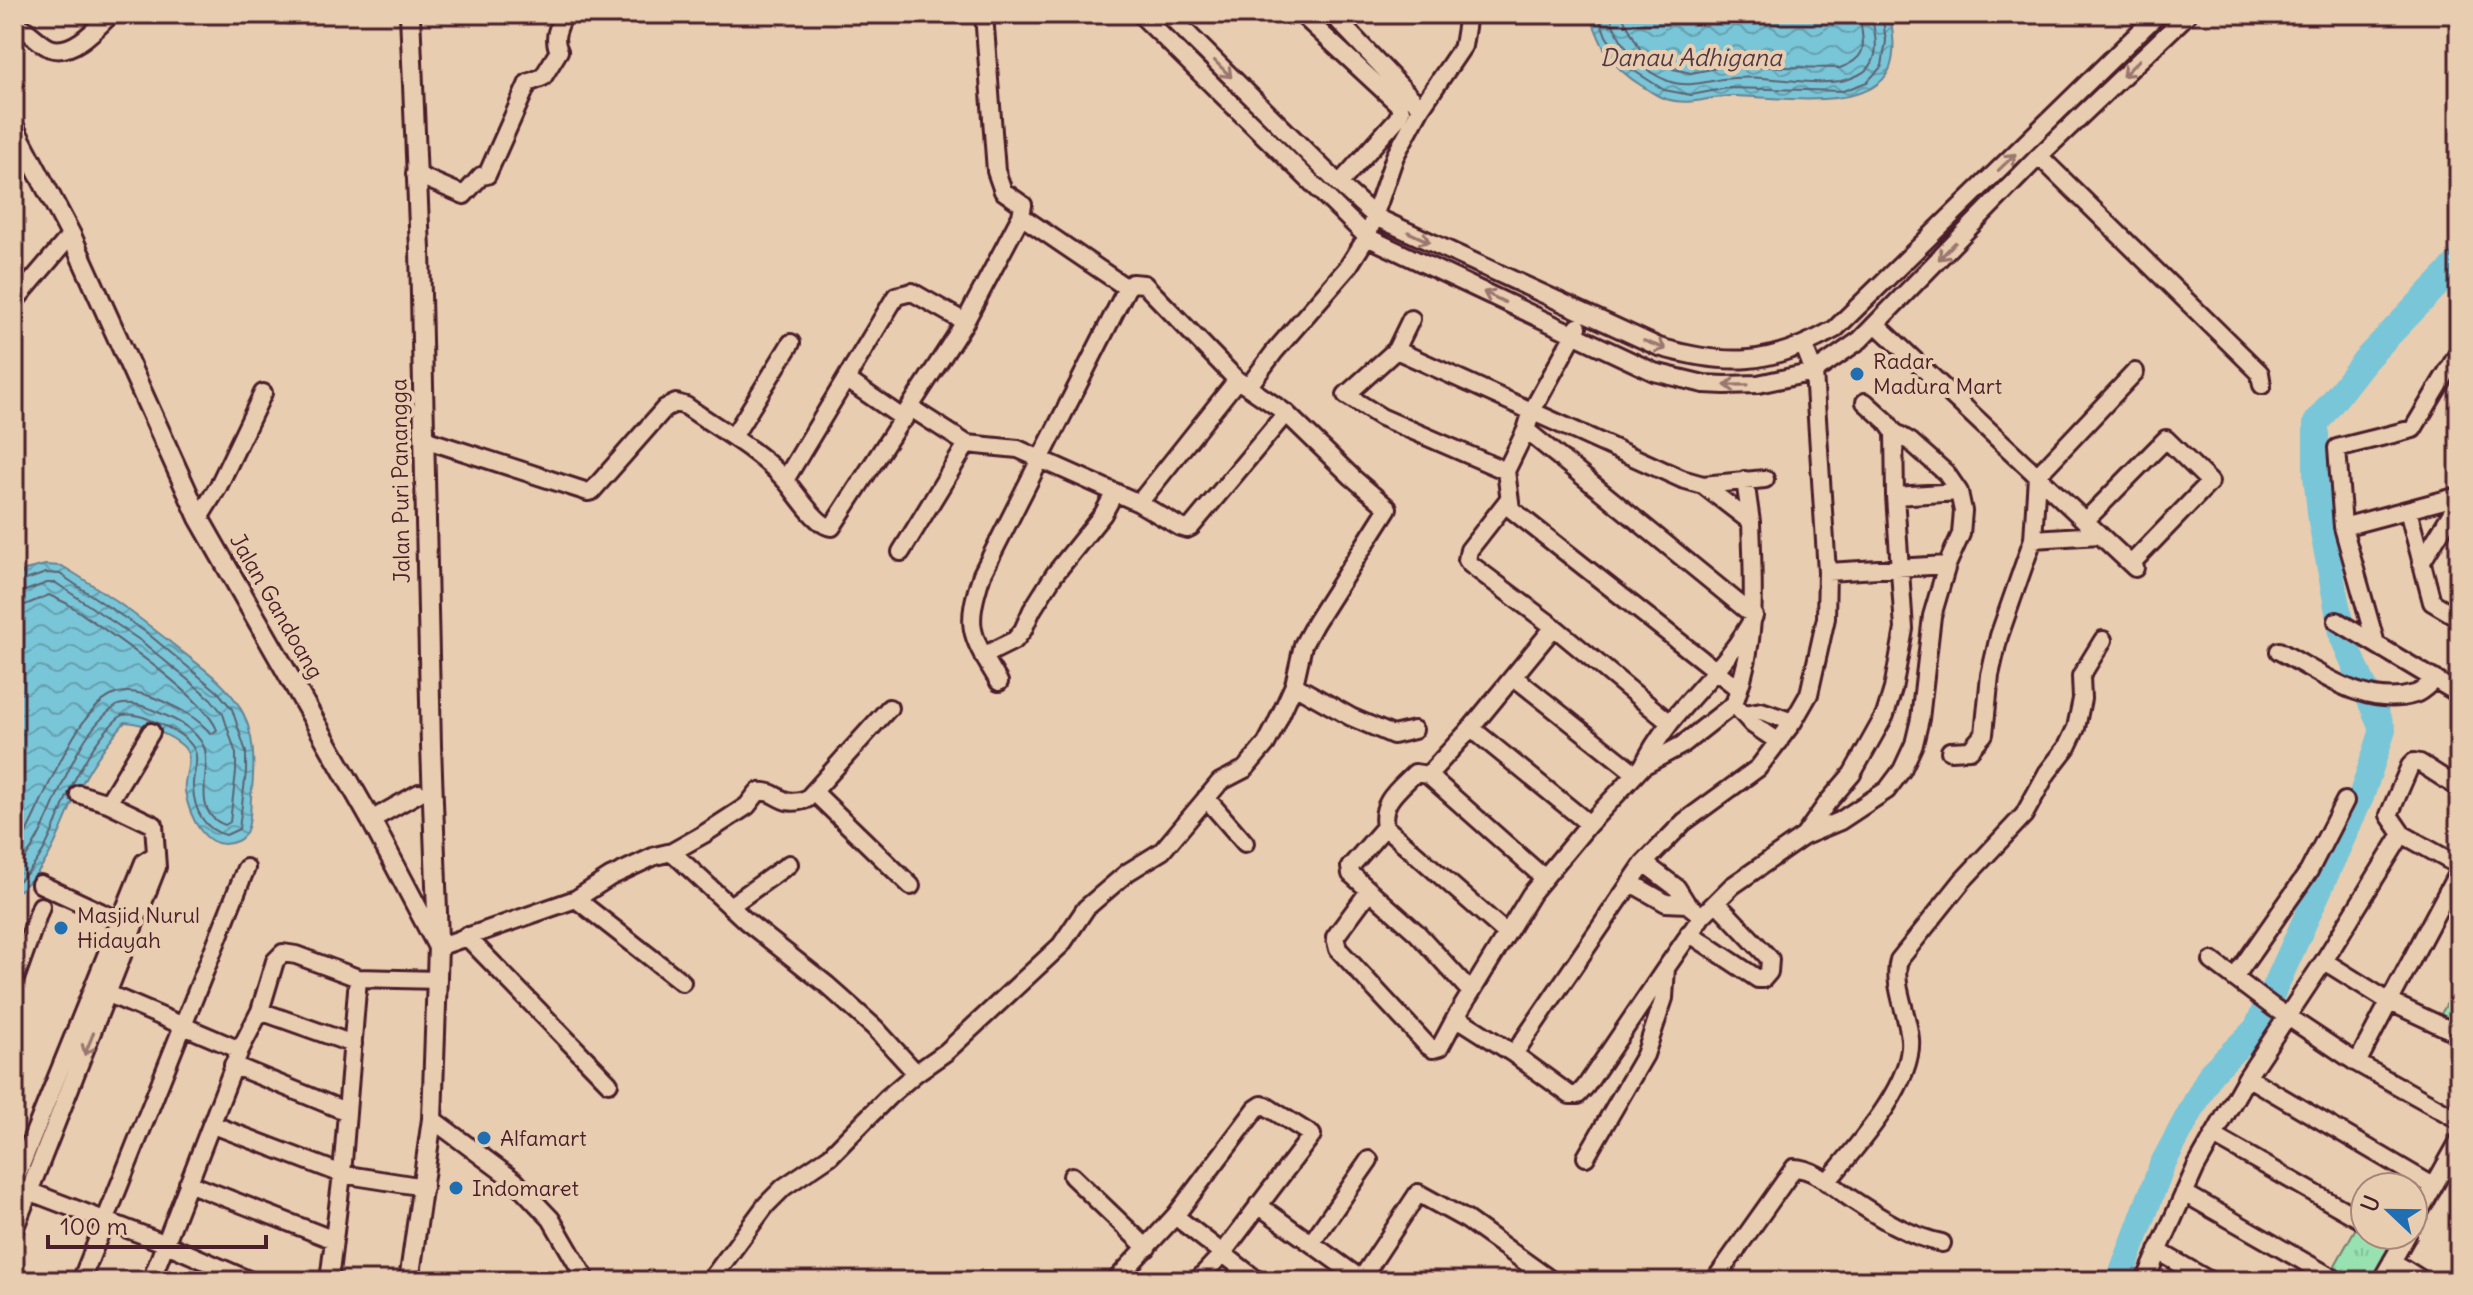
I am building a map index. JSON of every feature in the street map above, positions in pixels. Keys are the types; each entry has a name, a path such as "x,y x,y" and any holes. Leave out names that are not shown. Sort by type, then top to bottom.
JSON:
{"street":[{"path":"19,23 47,48 60,50 82,40 111,14"},
{"name":"Jalan Puri Panangga","path":"410,14 420,250 438,947"},
{"path":"415,174 464,195 481,176 487,175 528,83 543,77 559,51 555,43 556,35 564,14"},
{"path":"424,439 588,492 671,404 686,406 755,452 785,480 822,524 832,527 965,322 1021,216 1023,205 1003,191 996,171 984,14"},
{"path":"1140,14 1367,237 1654,372 1704,384 1758,384 1814,372 1860,340 2176,18"},
{"path":"1168,14 1376,217 1659,347 1715,360 1756,360 1804,346 1835,329 2158,14"},
{"path":"1301,14 1398,104 1401,111 1339,184"},
{"path":"1332,14 1421,108"},
{"path":"1139,503 1348,267 1376,217 1395,156 1421,108 1463,46 1467,21"},
{"name":"Jalan Gandoang","path":"14,127 71,235 199,518 371,820 438,947 432,1119 409,1281"},
{"path":"2039,156 2260,373 2262,385"},
{"path":"1021,216 1127,288"},
{"path":"14,302 71,235"},
{"path":"710,1281 766,1205 784,1187 830,1156 916,1073 946,1052 1061,945 1086,908 1128,872 1162,851 1220,782 1245,769 1266,744 1294,685 1303,645 1315,623 1388,508 1286,413 1243,384 1144,284 1132,283 1039,458 982,574 971,607 971,627 983,656 999,682"},
{"path":"785,480 892,302 900,294 912,292 965,322"},
{"path":"1584,314 1532,411 1506,471 1508,500 1516,515 1718,671 1752,724 1779,742"},
{"path":"1411,319 1396,350 1346,395 1381,417 1506,471"},
{"path":"1876,324 2037,476 2085,521 2100,535 2133,566 2210,482 2166,439 2085,521"},
{"path":"733,437 791,343"},
{"path":"1514,1054 1644,863 1684,822 1758,768 1793,722 1809,694 1826,618 1827,572 1814,372 1804,346"},
{"path":"1396,350 1644,464 1703,485 1751,522"},
{"path":"2376,644 2343,527 2337,448 2413,429 2457,361"},
{"path":"1950,751 1970,750 1984,734 1990,675 1999,636 2033,539 2037,476 2135,372"},
{"path":"846,379 967,444 1018,449 1139,503 1187,529 1286,413"},
{"path":"199,518 218,487 263,393"},
{"path":"1456,1017 1570,1095 1578,1095 1702,916 1732,886 1804,836 1840,821 1887,790 1902,770 1914,744 1920,719 1932,616 1947,565 1961,534 1963,511 1959,492 1946,473 1928,455 1894,432 1865,402"},
{"path":"1526,430 1754,616"},
{"path":"1804,836 1852,774 1885,715 1893,689 1904,629 1894,432"},
{"path":"901,552 967,444"},
{"path":"1703,485 1765,479"},
{"path":"1639,769 1682,745 1739,702 1754,616 1751,522 1745,480"},
{"path":"983,656 1015,640 1054,575 1094,526 1115,492"},
{"path":"1895,496 1959,492"},
{"path":"2343,527 2459,498"},
{"path":"2421,563 2459,498"},
{"path":"1508,500 1469,550 1467,560 1670,723"},
{"path":"2408,510 2432,602 2459,618"},
{"path":"2033,539 2100,535"},
{"path":"1827,572 1947,565"},
{"path":"1369,891 1335,937 1338,949 1433,1049 1440,1047 1506,933 1543,877 1639,769 1652,745 1743,638 1754,616"},
{"path":"2344,625 2459,694"},
{"path":"1428,775 1554,627"},
{"path":"1827,1182 1875,1124 1910,1059 1907,1016 1897,975 1899,960 1963,880 2024,815 2076,728 2082,699 2081,676 2103,640"},
{"path":"2279,651 2369,696 2418,694 2435,679"},
{"path":"1514,677 1639,769"},
{"path":"1294,685 1351,717 1393,735 1414,730"},
{"path":"1739,702 1793,722"},
{"path":"438,947 576,899 624,870 672,852 747,806 758,792 764,791 785,802 796,803 815,793 889,708"},
{"path":"1471,728 1589,824"},
{"path":"108,803 151,732"},
{"path":"2357,1063 2459,868 2402,834 2389,815 2410,766 2420,763 2459,788"},
{"path":"1506,933 1385,827 1382,816 1387,802 1415,773 1428,775 1543,877"},
{"path":"371,820 419,793"},
{"path":"815,793 911,886"},
{"path":"14,1230 19,1187 127,924 144,862 155,855 154,825 108,803 79,794"},
{"path":"1206,798 1245,843"},
{"path":"2235,977 2309,871 2345,801"},
{"path":"1385,827 1350,867 1353,878 1428,944 1471,992"},
{"path":"2145,1281 2184,1193 2247,1077 2274,1007 2324,961 2402,834"},
{"path":"672,852 730,906 875,1028 916,1073"},
{"path":"1644,863 1677,888 1687,904 1702,916"},
{"path":"730,906 789,864"},
{"path":"81,1281 246,868"},
{"path":"1631,883 1666,903 1687,904"},
{"path":"40,884 127,924"},
{"path":"576,899 682,982"},
{"path":"1689,933 1758,979 1763,979 1769,972 1771,961 1716,902"},
{"path":"14,982 41,906"},
{"path":"466,936 609,1083"},
{"path":"151,1281 236,1057 260,1011 275,961 283,953 358,978 438,980"},
{"path":"2212,961 2357,1063 2459,1120"},
{"path":"2324,961 2388,1001 2457,1028"},
{"path":"1586,1157 1645,1055 1664,998 1666,968"},
{"path":"329,1281 342,1174 358,978"},
{"path":"101,991 181,1027 345,1111"},
{"path":"260,1011 353,1044"},
{"path":"2247,1077 2433,1186"},
{"path":"1115,1281 1175,1216 1262,1105 1312,1135 1222,1254 1197,1281"},
{"path":"432,1119 515,1181 551,1219 587,1281"},
{"path":"211,1124 342,1174 424,1187"},
{"path":"2214,1136 2349,1213"},
{"path":"2429,1193 2459,1141"},
{"path":"1312,1242 1369,1160"},
{"path":"1714,1281 1791,1169 1800,1168 1827,1182 1889,1223 1921,1239 1942,1243"},
{"path":"1072,1176 1147,1248"},
{"path":"188,1183 334,1240"},
{"path":"19,1187 164,1243 251,1281"},
{"path":"1258,1205 1361,1280 1418,1193 1467,1220 1552,1281"},
{"path":"2184,1193 2338,1281"},
{"path":"1175,1216 1258,1281"},
{"path":"2158,1251 2210,1281"},
{"path":"2385,1280 2395,1251"},
{"path":"2392,1261 2424,1281"}],"green space":[{"path":"2459,982 2459,1030 2438,1019"},
{"path":"2349,1240 2349,1251 2391,1251 2372,1281 2357,1281 2334,1267"}],"water":[{"name":"Danau Adhigana","path":"1590,14 1890,14 1893,55 1890,68 1880,82 1864,92 1844,97 1726,96 1674,101 1652,93 1615,64 1603,47"},
{"path":"45,565 62,566 108,595 219,681 238,704 248,726 253,750 250,816 242,838 226,844 208,838 200,830 187,801 185,786 189,758 185,748 161,732 125,722 87,775 55,844 38,872 14,894 14,579 25,570"}],"waterway":[{"path":"2119,1281 2162,1165 2211,1073 2256,1029 2361,797 2383,730 2343,638 2321,521 2316,475 2316,423 2365,360 2459,262"}],"place":[{"name":"Radar Madura Mart","path":"1857,374"},
{"name":"Masjid Nurul Hidayah","path":"61,928"},
{"name":"Alfamart","path":"484,1138"},
{"name":"Indomaret","path":"456,1188"}]}
